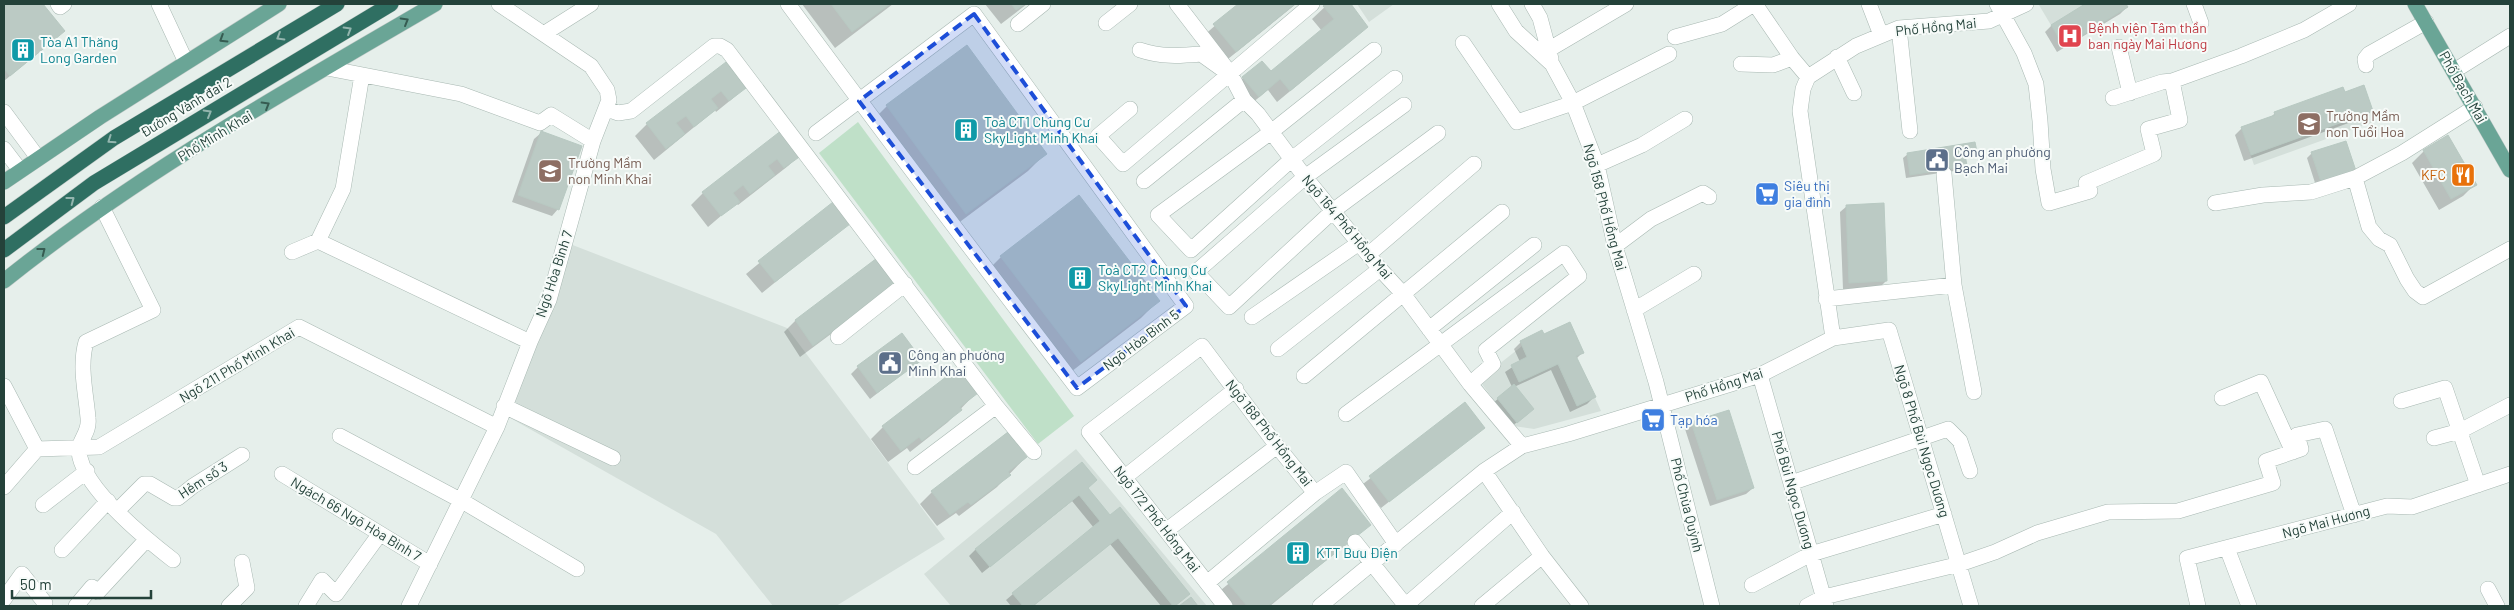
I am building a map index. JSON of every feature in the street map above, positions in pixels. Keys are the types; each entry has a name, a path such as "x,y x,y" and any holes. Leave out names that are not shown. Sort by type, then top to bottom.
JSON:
{"highway":[{"name":"Đường Vành đai 2","path":"4,217 114,138 337,4"},
{"name":"Đường Vành đai 2","path":"4,250 102,178 391,4"}],"main road":[{"path":"4,182 186,62 279,4"},
{"name":"Phố Minh Khai","path":"4,281 102,207 327,68 436,4"},
{"name":"Phố Bạch Mai","path":"2415,4 2510,170"}],"street":[{"path":"58,4 60,7 64,4"},
{"path":"159,4 186,62"},
{"name":"Ngõ Hòa Bình 7","path":"409,606 497,427 530,342 549,300 594,141 609,100 607,90 591,66 499,4"},
{"path":"544,34 591,4"},
{"name":"Ngõ Hòa Bình 5","path":"788,4 859,101 1077,388 1186,306 974,14 859,101 816,133"},
{"path":"1018,24 1042,4"},
{"path":"1106,23 1130,4"},
{"name":"Ngõ 164 Phố Hồng Mai","path":"1178,4 1230,73 1244,100 1258,114 1305,177 1404,295 1470,384 1522,446"},
{"path":"1130,109 1098,136 1123,164 1312,4"},
{"name":"Ngõ 158 Phố Hồng Mai","path":"1498,4 1516,31 1550,57 1573,103 1597,165 1615,246 1661,404"},
{"path":"1532,4 1540,18 1550,57 1607,9 1626,4"},
{"path":"1675,37 1722,24 1755,4 1792,58 1808,77 1803,89 1800,111 1833,338"},
{"path":"1869,4 1881,35"},
{"name":"Phố Hồng Mai","path":"1808,77 1837,57 1899,28 1974,24 1989,21 1999,9 2026,4"},
{"path":"2194,4 2201,23"},
{"path":"2113,98 2162,82 2172,81 2241,56 2304,30 2349,4"},
{"path":"1999,9 2024,54 2036,84 2042,161 2049,203 2090,191 2086,183 2154,154 2148,129 2180,120 2172,81"},
{"path":"2366,65 2365,58 2369,54 2426,22"},
{"path":"1899,28 1910,131"},
{"path":"2454,71 2510,36"},
{"path":"1463,42 1517,122 1573,103 1669,54"},
{"path":"607,109 618,113 631,111 705,52 714,46 720,46 734,58 996,406 1034,452"},
{"path":"2119,47 2130,93"},
{"path":"1140,50 1154,55 1173,57 1201,54 1207,60 1230,73"},
{"path":"1374,50 1271,132 1158,215 1191,250 1292,159 1395,78"},
{"path":"1837,57 1854,93"},
{"path":"1741,64 1773,65 1792,58"},
{"path":"327,68 461,94 540,122 552,115 594,141"},
{"path":"292,252 318,241 342,189 362,75"},
{"path":"1144,181 1244,100"},
{"path":"1404,105 1305,177 1196,272 1229,307 1334,210 1438,133"},
{"path":"2215,203 2263,195 2311,192 2356,178 2402,153 2475,107"},
{"path":"4,112 38,158"},
{"path":"1597,165 1642,145 1684,119"},
{"path":"4,149 20,170"},
{"path":"1252,317 1364,248 1474,164"},
{"path":"1944,174 1954,285 1974,392"},
{"path":"2356,178 2369,227 2379,239 2390,245 2408,279 2415,290 2423,297 2510,249"},
{"path":"1615,246 1651,220 1703,193 1709,197"},
{"path":"102,207 153,310 86,342 82,357 90,428 79,449 82,462 87,471 112,506 147,540 173,560"},
{"path":"1304,376 1502,212"},
{"path":"318,241 530,342"},
{"path":"1429,328 1534,245"},
{"path":"1346,414 1564,253 1579,276 1486,350 1493,364 1470,384"},
{"path":"1278,349 1380,268"},
{"path":"1634,310 1694,274"},
{"path":"838,336 905,284"},
{"path":"1826,299 1954,285"},
{"name":"Ngõ 211 Phố Minh Khai","path":"37,450 99,447 298,327 497,427"},
{"name":"Ngõ 8 Phố Bùi Ngọc Dương","path":"1833,338 1889,330 1971,606"},
{"name":"Phố Hồng Mai","path":"1320,606 1484,471 1522,446 1568,434 1760,375 1833,338"},
{"name":"Ngõ 168 Phố Hồng Mai","path":"1089,432 1202,346 1277,446 1316,493 1346,472 1396,544"},
{"name":"Phố Bùi Ngọc Dương","path":"1760,375 1825,602"},
{"path":"2222,398 2261,382 2293,452"},
{"path":"4,386 37,450 4,487"},
{"path":"2401,401 2445,388 2478,484"},
{"path":"1125,477 1236,389"},
{"name":"Phố Chùa Quỳnh","path":"1661,404 1712,606"},
{"path":"2434,438 2460,431 2510,405"},
{"path":"504,406 613,458"},
{"path":"915,467 996,406"},
{"path":"1791,484 1922,439 1948,428 1960,441 1970,471"},
{"path":"1807,606 1960,564 2037,533 2108,512 2178,511 2273,483 2266,461 2301,449 2297,435 2326,428 2354,515"},
{"name":"Ngõ 172 Phố Hồng Mai","path":"1089,432 1225,606"},
{"path":"340,436 462,501 577,569"},
{"path":"1167,530 1277,446"},
{"name":"Hẻm số 3","path":"112,506 144,484 150,484 174,498 178,498 193,486 242,455"},
{"path":"43,505 87,471"},
{"path":"1484,471 1542,556 1581,606"},
{"name":"Ngách 66 Ngõ Hòa Bình 7","path":"282,474 379,535 430,564"},
{"name":"Ngõ Mai Hương","path":"2198,606 2187,558 2387,506 2412,507 2510,474"},
{"path":"1207,583 1316,493"},
{"path":"62,550 112,506"},
{"path":"1355,542 1406,606 1513,512"},
{"path":"1752,585 1812,554 1944,514"},
{"path":"306,606 322,580 336,594 379,535"},
{"path":"76,606 92,587 98,592 147,540"},
{"path":"2227,548 2249,606"},
{"path":"1482,606 1542,556"},
{"path":"230,606 247,588 242,562"},
{"path":"4,599 22,574 45,603"},
{"path":"2488,588 2497,606"}],"highlighted area":[{"path":"974,14 1186,306 1077,388 859,101"}],"shaded area":[{"path":"1357,4 1394,4 1369,22"},
{"name":"Bệnh viện Tâm thần ban ngày Mai Hương","path":"2126,4 2128,7 2064,47 2039,5"},
{"name":"Trường Mầm non Tuổi Hoa","path":"2364,85 2376,121 2254,165 2241,127 2275,115 2274,112 2343,87 2345,92"},
{"path":"570,244 787,328 945,539 836,606 773,606 716,534 505,415"},
{"path":"1570,322 1584,353 1576,356 1601,411 1534,429 1513,426 1479,380 1522,346 1520,341 1542,330 1544,334"},
{"path":"1076,449 1207,606 951,606 924,574"}],"green space":[{"path":"858,122 1074,416 1038,444 819,153"}],"building":[{"name":"Tòa A1 Thăng Long Garden","path":"4,4 43,4 65,31 10,76 4,69"},
{"path":"831,4 890,4 852,32"},
{"path":"1011,4 1025,4 1016,10"},
{"path":"1238,4 1295,4 1236,52 1213,24"},
{"path":"1326,4 1351,4 1368,27 1290,91 1280,79 1259,97 1242,77 1262,61 1271,71 1334,19 1323,6"},
{"name":"Bệnh viện Tâm thần ban ngày Mai Hương","path":"2085,4 2126,4 2128,7 2064,47 2051,25"},
{"name":"Toà CT1 Chung Cư SkyLight Minh Khai","path":"967,45 1047,154 966,214 886,105"},
{"path":"726,62 746,88 729,101 721,91 711,99 718,108 694,127 686,116 676,123 685,134 666,149 646,123"},
{"name":"Trường Mầm non Tuổi Hoa","path":"2364,85 2373,111 2251,155 2241,127 2275,115 2274,112 2343,87 2345,92"},
{"path":"782,130 802,155 784,168 777,159 768,166 775,175 750,194 743,185 733,193 740,202 721,216 702,192"},
{"name":"Trường Mầm non Minh Khai","path":"541,131 582,146 559,210 518,195"},
{"path":"2448,135 2477,185 2451,199 2423,150"},
{"name":"Trường Mầm non Tuổi Hoa","path":"2346,141 2357,174 2322,185 2311,152"},
{"name":"Công an phường Bạch Mai","path":"1975,142 1977,152 1965,154 1967,166 1910,175 1907,153"},
{"name":"Toà CT2 Chung Cư SkyLight Minh Khai","path":"1079,195 1160,301 1081,362 1000,256"},
{"path":"833,202 850,224 775,282 758,261"},
{"path":"1884,203 1887,281 1849,283 1846,205"},
{"path":"881,255 900,281 813,346 795,320"},
{"path":"1570,322 1584,353 1576,356 1596,397 1577,406 1558,364 1519,382 1511,365 1527,357 1520,341 1542,330 1544,334"},
{"name":"Công an phường Minh Khai","path":"902,333 922,360 877,393 857,366"},
{"path":"959,367 978,393 960,407 962,410 922,441 919,437 901,451 882,426"},
{"path":"1514,384 1534,409 1517,423 1497,398"},
{"path":"1465,402 1485,428 1389,502 1369,476"},
{"path":"1729,410 1754,488 1717,500 1691,422"},
{"path":"1008,432 1027,457 1008,472 1011,475 971,505 968,502 950,515 931,491"},
{"path":"1082,462 1097,480 1088,488 1110,515 1120,507 1190,594 1175,606 1173,606 1118,538 1033,606 1023,606 1012,593 1100,521 1079,495 990,567 975,549"},
{"name":"KTT Bưu Điện","path":"1342,488 1371,525 1268,606 1247,606 1227,582"},
{"path":"1191,597 1198,606 1179,606"}],"place":[{"name":"Bệnh viện Tâm thần ban ngày Mai Hương","path":"2070,36"},
{"name":"Tòa A1 Thăng Long Garden","path":"23,50"},
{"name":"Trường Mầm non Tuổi Hoa","path":"2309,124"},
{"name":"Toà CT1 Chung Cư SkyLight Minh Khai","path":"966,130"},
{"name":"Công an phường Bạch Mai","path":"1937,160"},
{"name":"Trường Mầm non Minh Khai","path":"550,171"},
{"name":"KFC","path":"2463,175"},
{"name":"Siêu thị gia đình","path":"1767,194"},
{"name":"Toà CT2 Chung Cư SkyLight Minh Khai","path":"1080,278"},
{"name":"Công an phường Minh Khai","path":"890,363"},
{"name":"Tạp hóa","path":"1653,420"},
{"name":"KTT Bưu Điện","path":"1298,553"}]}
